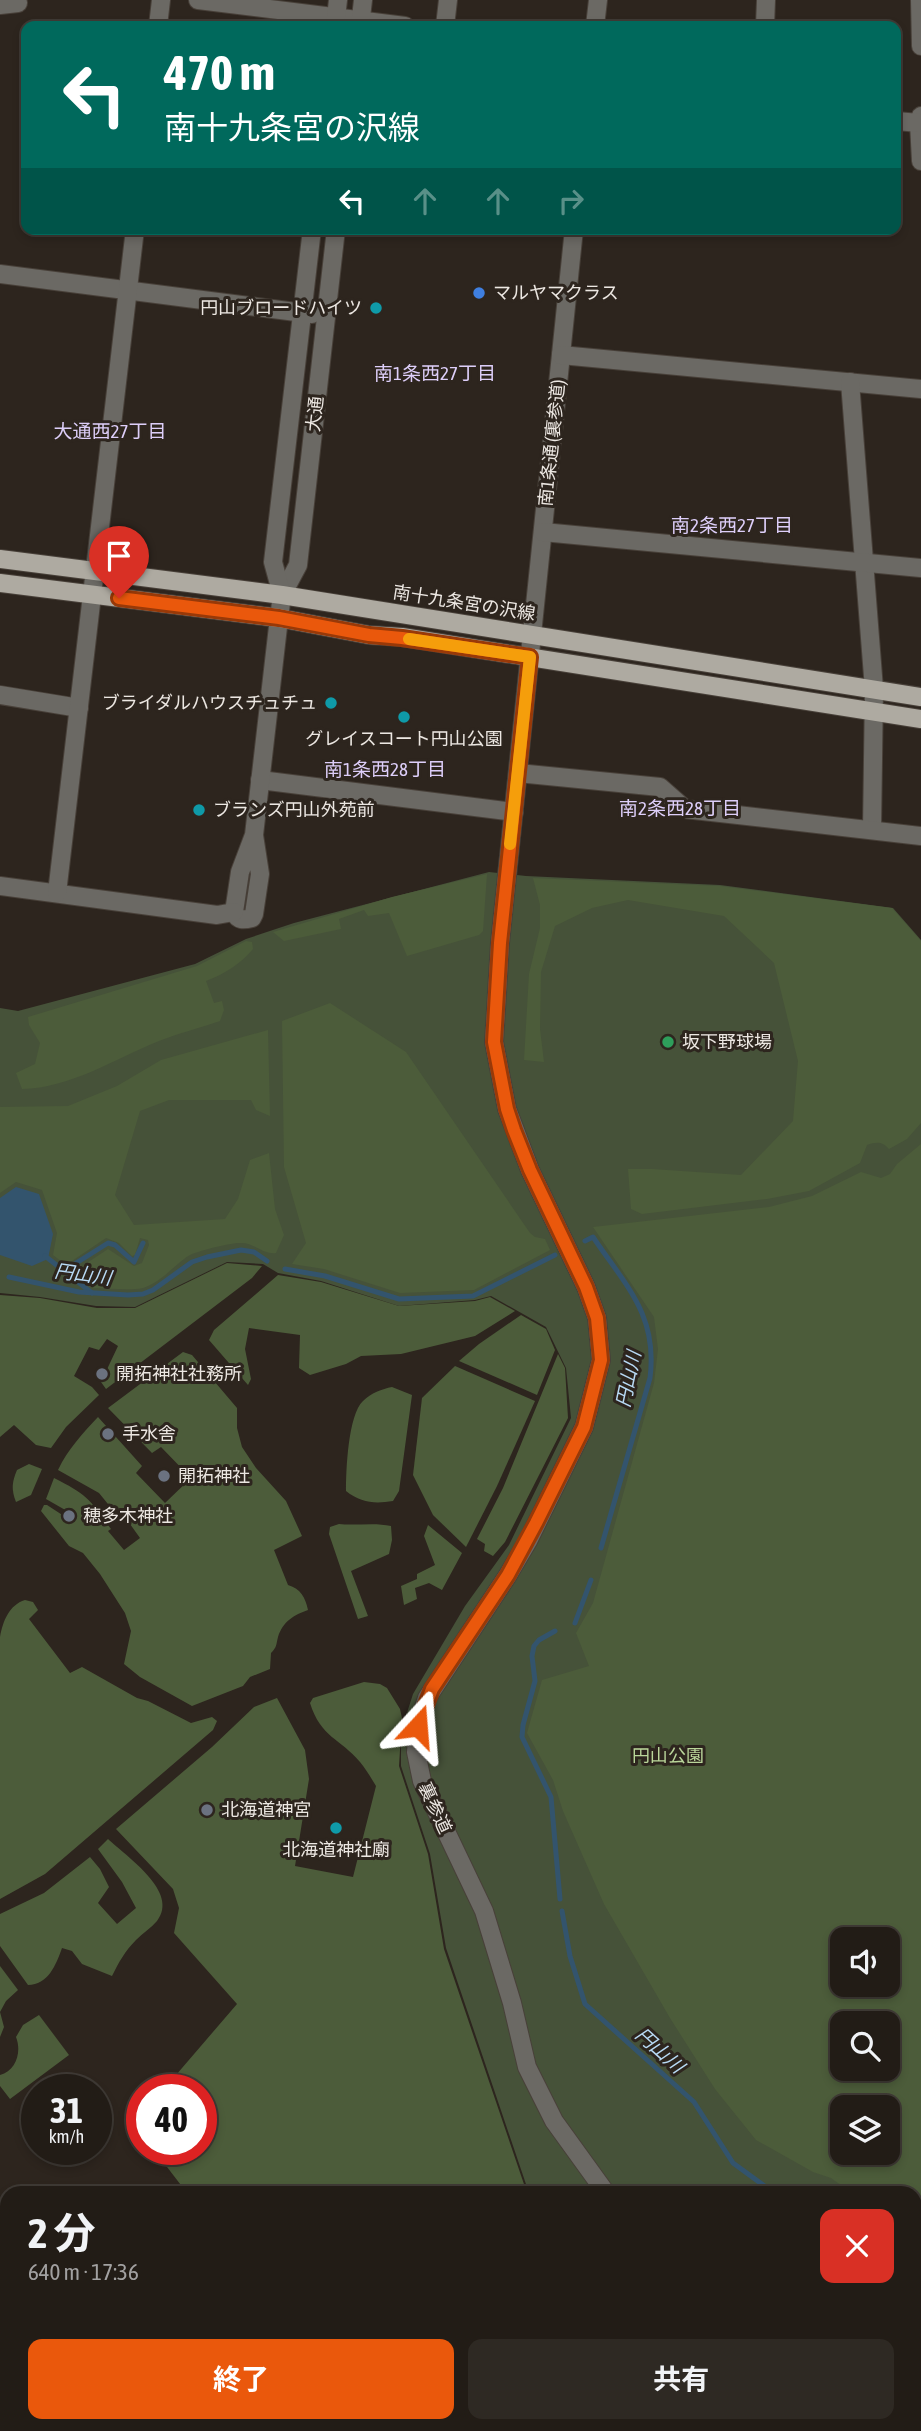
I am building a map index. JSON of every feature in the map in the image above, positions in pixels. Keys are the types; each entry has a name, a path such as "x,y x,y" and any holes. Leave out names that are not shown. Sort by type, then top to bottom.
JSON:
{"main road":[{"name":"南十九条宮の沢線","path":"0,559 282,595 921,697"},
{"path":"0,583 279,618 369,635 530,657 921,719"}],"street":[{"path":"159,21 161,0"},
{"path":"198,0 337,15"},
{"path":"360,21 363,0"},
{"path":"446,21 448,0"},
{"path":"596,21 598,0"},
{"path":"765,21 766,0"},
{"path":"920,0 921,46"},
{"path":"901,121 920,120 921,161"},
{"path":"0,886 57,893 134,235"},
{"name":"大通","path":"282,595 273,562 311,235"},
{"name":"大通","path":"57,893 217,915 234,912 236,917 242,920 252,918 254,914 260,874 254,835 279,618 282,595 298,565 335,235"},
{"name":"南1条通 (裏参道)","path":"530,657 573,235"},
{"path":"0,274 326,316"},
{"path":"561,355 921,389"},
{"path":"849,382 874,689 872,830"},
{"path":"543,532 921,568"},
{"name":"裏参道","path":"530,657 500,943 494,1042 507,1109 530,1170 586,1287 597,1318 601,1360 584,1427 528,1541 427,1698 418,1726 416,1752 422,1781 484,1911 512,2003 527,2067 554,2121 601,2186"},
{"path":"0,695 79,708"},
{"path":"518,773 660,787 685,809 921,836"},
{"path":"260,780 514,811"}],"green space":[{"name":"円山公園","path":"489,872 720,885 893,908 921,940 921,2186 527,2186 446,1948 430,1854 401,1766 401,1741 413,1694 465,1606 509,1545 571,1418 566,1368 546,1327 491,1296 475,1300 399,1306 321,1281 278,1273 263,1264 227,1262 135,1307 96,1306 0,1293 0,1008 18,1011 195,964 246,939 294,923"},
{"path":"487,874 483,931 479,935 407,956 389,913 368,916 364,910 339,919 341,929 284,941 273,932 392,897"},
{"path":"533,878 720,886 892,908 921,941 921,1123 907,1139 889,1149 879,1143 867,1145 860,1163 809,1191 767,1199 642,1214 631,1209 628,1169 741,1175 793,1121 798,1061 774,963 724,916 628,900 592,908 555,926 541,972 540,1029 544,1062 524,1060 529,974 540,928 540,905"},
{"path":"246,941 252,942 253,949 248,955 232,968 206,981 214,1003 222,1001 224,1010 220,1021 159,1041 58,1084 22,1089 16,1073 35,1064 40,1043 29,1025 28,1017 197,966"},
{"path":"330,1003 406,1052 530,1233 545,1239 550,1250 474,1290 400,1293 324,1269 292,1264 306,1243 284,1167 282,1021"},
{"path":"268,1030 270,1116 256,1110 251,1100 169,1100 140,1111 115,1195 134,1225 225,1219 238,1199 250,1160 269,1153 275,1209 284,1235 276,1253 245,1243 229,1244 192,1254 157,1281 143,1288 94,1288 75,1271 108,1249 134,1266 142,1263 149,1245 148,1240 140,1238 135,1255 132,1256 119,1243 106,1238 66,1265 53,1255 57,1233 42,1190 16,1182 0,1193 0,1107 68,1106 117,1086 161,1060"},
{"path":"921,1144 921,2186 842,2186 756,2140 715,2089 604,1904 563,1811 553,1780 527,1733 542,1680 589,1666 576,1633 593,1603 654,1383 658,1349 654,1317 593,1227 769,1207 812,1196 861,1172 881,1178 890,1174 897,1164"},
{"path":"227,1263 262,1266 252,1278 106,1389 101,1382 118,1346 107,1339 99,1350 89,1347 74,1376 92,1387 99,1395 66,1427 51,1448 36,1445 14,1425 0,1437 0,1295 40,1298 97,1308 135,1308"},
{"path":"278,1275 321,1282 399,1306 475,1301 490,1297 515,1311 475,1336 401,1354 361,1356 346,1364 310,1375 299,1368 300,1335 249,1328 245,1349 251,1379 248,1385 209,1340 214,1330"},
{"path":"521,1315 546,1329 555,1350 537,1395 459,1361"},
{"path":"183,1352 192,1355 237,1408 237,1428 242,1447 256,1468 286,1501 302,1536 274,1550 288,1585 302,1594 308,1610 283,1627 271,1653 270,1669 250,1677 243,1686 192,1706 140,1677 124,1664 131,1631 125,1613 83,1553 69,1546 41,1511 44,1505 47,1505 70,1520 74,1515 46,1499 54,1478 81,1493 92,1504 111,1529 108,1531 124,1550 140,1538 125,1517 121,1520 99,1493 58,1470 71,1448 98,1417 142,1466 136,1473 165,1503 191,1478 161,1447 152,1453 108,1408"},
{"path":"558,1354 565,1368 568,1418 505,1542 493,1556 484,1551 485,1544 477,1539 503,1488"},
{"path":"455,1366 535,1401 466,1547 433,1515 413,1475 422,1398"},
{"path":"392,1387 412,1395 399,1491 393,1501 368,1502 346,1491 351,1430 363,1401"},
{"path":"29,1464 42,1469 31,1495 16,1502 13,1489 15,1474"},
{"path":"339,1524 391,1526 389,1554 351,1571 368,1616 358,1619 329,1534 330,1527"},
{"path":"428,1525 462,1553 442,1590 429,1583 415,1588 417,1599 404,1605 401,1586 417,1579 417,1574 435,1565 424,1536"},
{"path":"19,1602 33,1602 38,1610 29,1619 70,1673 82,1667 137,1698 191,1723 212,1717 217,1721 213,1730 45,1874 0,1899 0,1637 8,1614"},
{"path":"364,1682 380,1684 387,1688 400,1709 402,1718 399,1766 428,1854 444,1949 525,2186 182,2186 166,2165 217,2165 217,2074 177,2074 237,2004 174,1933 179,1908 173,1889 116,1829 212,1747 254,1707 277,1698 305,1750 309,1779 295,1866 353,1877 376,1786 353,1754 325,1731 314,1715 310,1703 313,1698"},
{"path":"108,1839 138,1865 157,1887 162,1898 162,1910 157,1921 129,1948 112,1976 82,1964 72,1951 62,1948 46,1978 28,1985 0,1946 0,1914 44,1893 90,1857 109,1887 98,1903 117,1924 136,1908 122,1882 98,1849"},
{"path":"0,1966 18,1990 6,2001 0,2012"},
{"path":"0,2012 4,2027 0,2037"},
{"path":"39,2015 69,2055 44,2074 21,2074 21,2091 10,2099 0,2086 0,2075 14,2065 18,2055 16,2037 23,2025"}],"water":[{"path":"16,1187 39,1194 53,1234 48,1259 32,1266 0,1255 0,1198"}],"waterway":[{"name":"円山川","path":"585,1241 593,1237 637,1302 649,1336 651,1356 650,1378 601,1548"},
{"path":"65,1270 108,1243 115,1245 134,1262 143,1243"},
{"name":"円山川","path":"9,1277 79,1292 128,1295 153,1290 192,1262 207,1257 241,1250 254,1252 267,1261"},
{"name":"円山川","path":"285,1269 325,1276 399,1299 473,1296 555,1255"},
{"path":"45,1256 92,1293"},
{"name":"円山川","path":"575,1623 591,1580"},
{"name":"円山川","path":"555,1631 534,1646 532,1656 535,1681 522,1737 551,1797 560,1899"},
{"name":"円山川","path":"562,1911 570,1956 585,2004 694,2102 733,2163 764,2186"}],"slow traffic":[{"path":"409,639 530,657 510,844"}],"place":[{"name":"マルヤマクラス","path":"479,293"},
{"name":"円山ブロードハイツ","path":"376,308"},
{"name":"ブライダルハウスチュチュ","path":"331,703"},
{"name":"グレイスコート円山公園","path":"404,717"},
{"name":"ブランズ円山外苑前","path":"199,810"},
{"name":"坂下野球場","path":"668,1042"},
{"name":"開拓神社社務所","path":"102,1374"},
{"name":"手水舎","path":"108,1434"},
{"name":"開拓神社","path":"164,1476"},
{"name":"穂多木神社","path":"69,1516"},
{"name":"北海道神宮","path":"207,1810"},
{"name":"北海道神社廟","path":"336,1828"}],"district":[{"name":"南1条西27丁目","path":"435,373"},
{"name":"大通西27丁目","path":"110,431"},
{"name":"南2条西27丁目","path":"732,525"},
{"name":"南1条西28丁目","path":"385,769"},
{"name":"南2条西28丁目","path":"680,808"}],"route":[{"path":"119,598 279,618 369,635 530,657 500,943 494,1042 507,1109 514,1130 530,1170 586,1287 597,1318 601,1360 584,1427 528,1541 432,1689 418,1726"}]}
